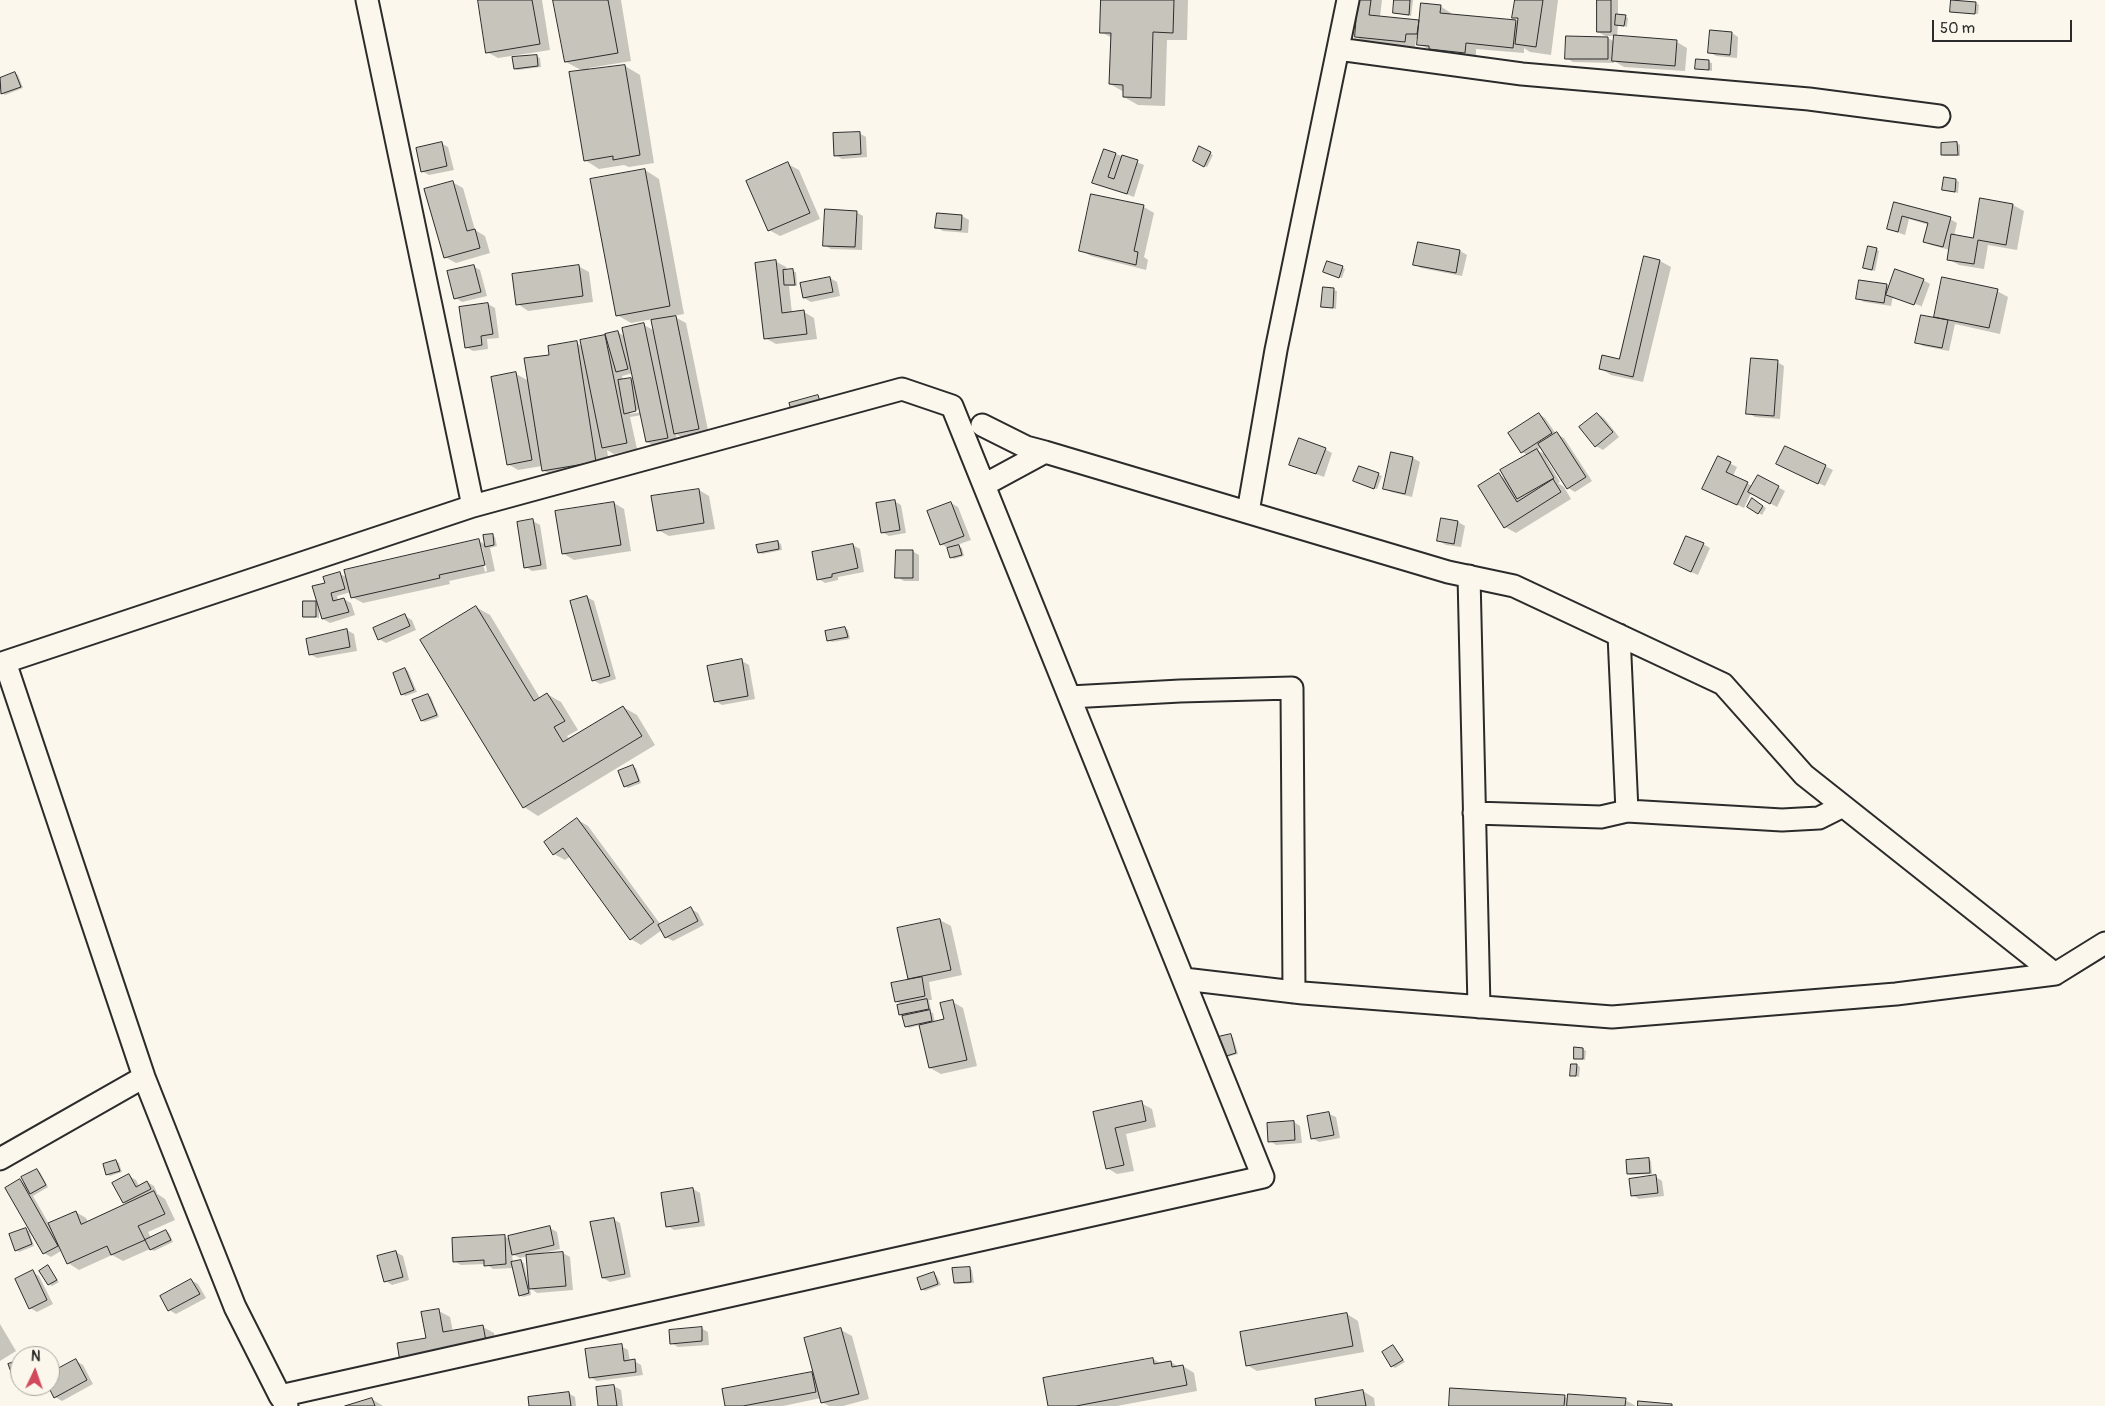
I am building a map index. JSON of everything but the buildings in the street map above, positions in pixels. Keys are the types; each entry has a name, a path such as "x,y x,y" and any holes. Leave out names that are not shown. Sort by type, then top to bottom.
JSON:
{"street":[{"path":"368,0 473,506"},
{"path":"1248,512 1276,350 1348,0"},
{"path":"1338,49 1522,74 1809,98 1939,116"},
{"path":"902,389 952,406 984,485 1263,1177 283,1401 235,1307 144,1077 5,662 473,506 902,389"},
{"path":"982,426 1026,447 1470,576 1514,586 1723,684 1804,775 2055,974"},
{"path":"984,485 1045,452"},
{"path":"1470,576 1479,1007"},
{"path":"1618,635 1627,811"},
{"path":"1070,697 1180,691 1292,688 1294,992"},
{"path":"1474,813 1602,817 1627,811 1782,820 1819,818 1843,806"},
{"path":"1184,979 1294,992 1612,1017 1896,994 2055,974 2105,943"},
{"path":"0,1159 144,1077"}]}
